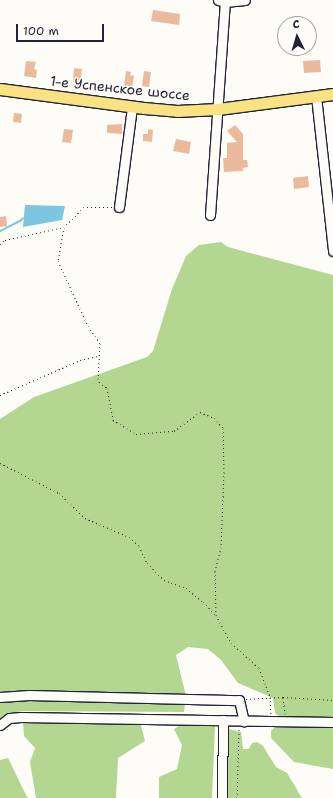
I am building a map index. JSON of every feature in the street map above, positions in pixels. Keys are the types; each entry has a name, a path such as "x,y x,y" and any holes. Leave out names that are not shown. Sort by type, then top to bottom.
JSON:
{"main road":[{"name":"1-е Успенское шоссе","path":"0,89 132,107 177,111 218,109 333,94"}],"street":[{"path":"210,215 218,109 221,1 245,0"},
{"path":"316,96 333,251"},
{"path":"119,206 132,107"},
{"path":"0,696 29,695 239,700 242,721"},
{"path":"0,725 9,718 21,717 333,722"},
{"path":"222,798 223,720"}],"path":[{"path":"0,244 5,240 64,227 84,207 119,206"},
{"path":"64,227 58,261 88,326 100,344 99,382 107,388 113,420 136,434 174,431 200,412 214,418 223,428 221,546 215,571 216,615"},
{"path":"0,395 80,360 99,356"},
{"path":"0,463 59,494 85,518 129,537 139,546 147,563 164,580 186,588 216,615 231,643 259,668 270,697 272,721"},
{"path":"239,700 270,697 333,700"},
{"path":"283,697 286,721"},
{"path":"237,798 242,721"}],"green space":[{"path":"221,242 228,247 333,275 333,769 294,762 271,738 271,731 275,727 282,726 285,721 275,713 273,698 238,683 221,660 208,649 188,647 176,655 186,696 184,712 25,711 6,713 0,718 0,419 34,397 147,357 153,351 172,289 186,256 199,245"},
{"path":"186,722 215,726 212,798 159,798 159,777 177,769 182,745 174,729"},
{"path":"23,723 141,725 145,741 118,758 116,798 36,798 30,762 35,748 24,736"},
{"path":"225,728 241,732 243,749 249,749 252,743 257,742 263,746 276,767 287,773 302,798 224,798"},
{"path":"8,758 27,797 29,798 0,798 0,760"}],"water":[{"path":"25,205 65,206 62,220 23,227"}],"building":[{"path":"153,10 180,14 179,25 151,21"},
{"path":"320,60 321,72 304,73 303,61"},
{"path":"26,61 36,62 34,69 37,70 36,78 24,76"},
{"path":"74,68 82,69 80,83 73,82"},
{"path":"126,71 131,72 130,75 134,76 132,89 124,86"},
{"path":"144,71 151,72 149,87 142,86"},
{"path":"14,113 22,114 21,123 13,122"},
{"path":"122,124 122,134 107,133 107,125"},
{"path":"235,125 243,134 243,160 247,160 248,167 243,168 243,171 224,172 223,158 227,158 227,143 237,142 227,131"},
{"path":"64,129 73,130 71,143 62,142"},
{"path":"148,129 153,130 152,142 143,141 143,134 148,134"},
{"path":"176,139 191,142 189,154 173,151"},
{"path":"308,176 309,187 294,189 293,178"},
{"path":"6,216 7,226 0,227 0,217"}],"waterway":[{"path":"0,231 23,218"}]}
